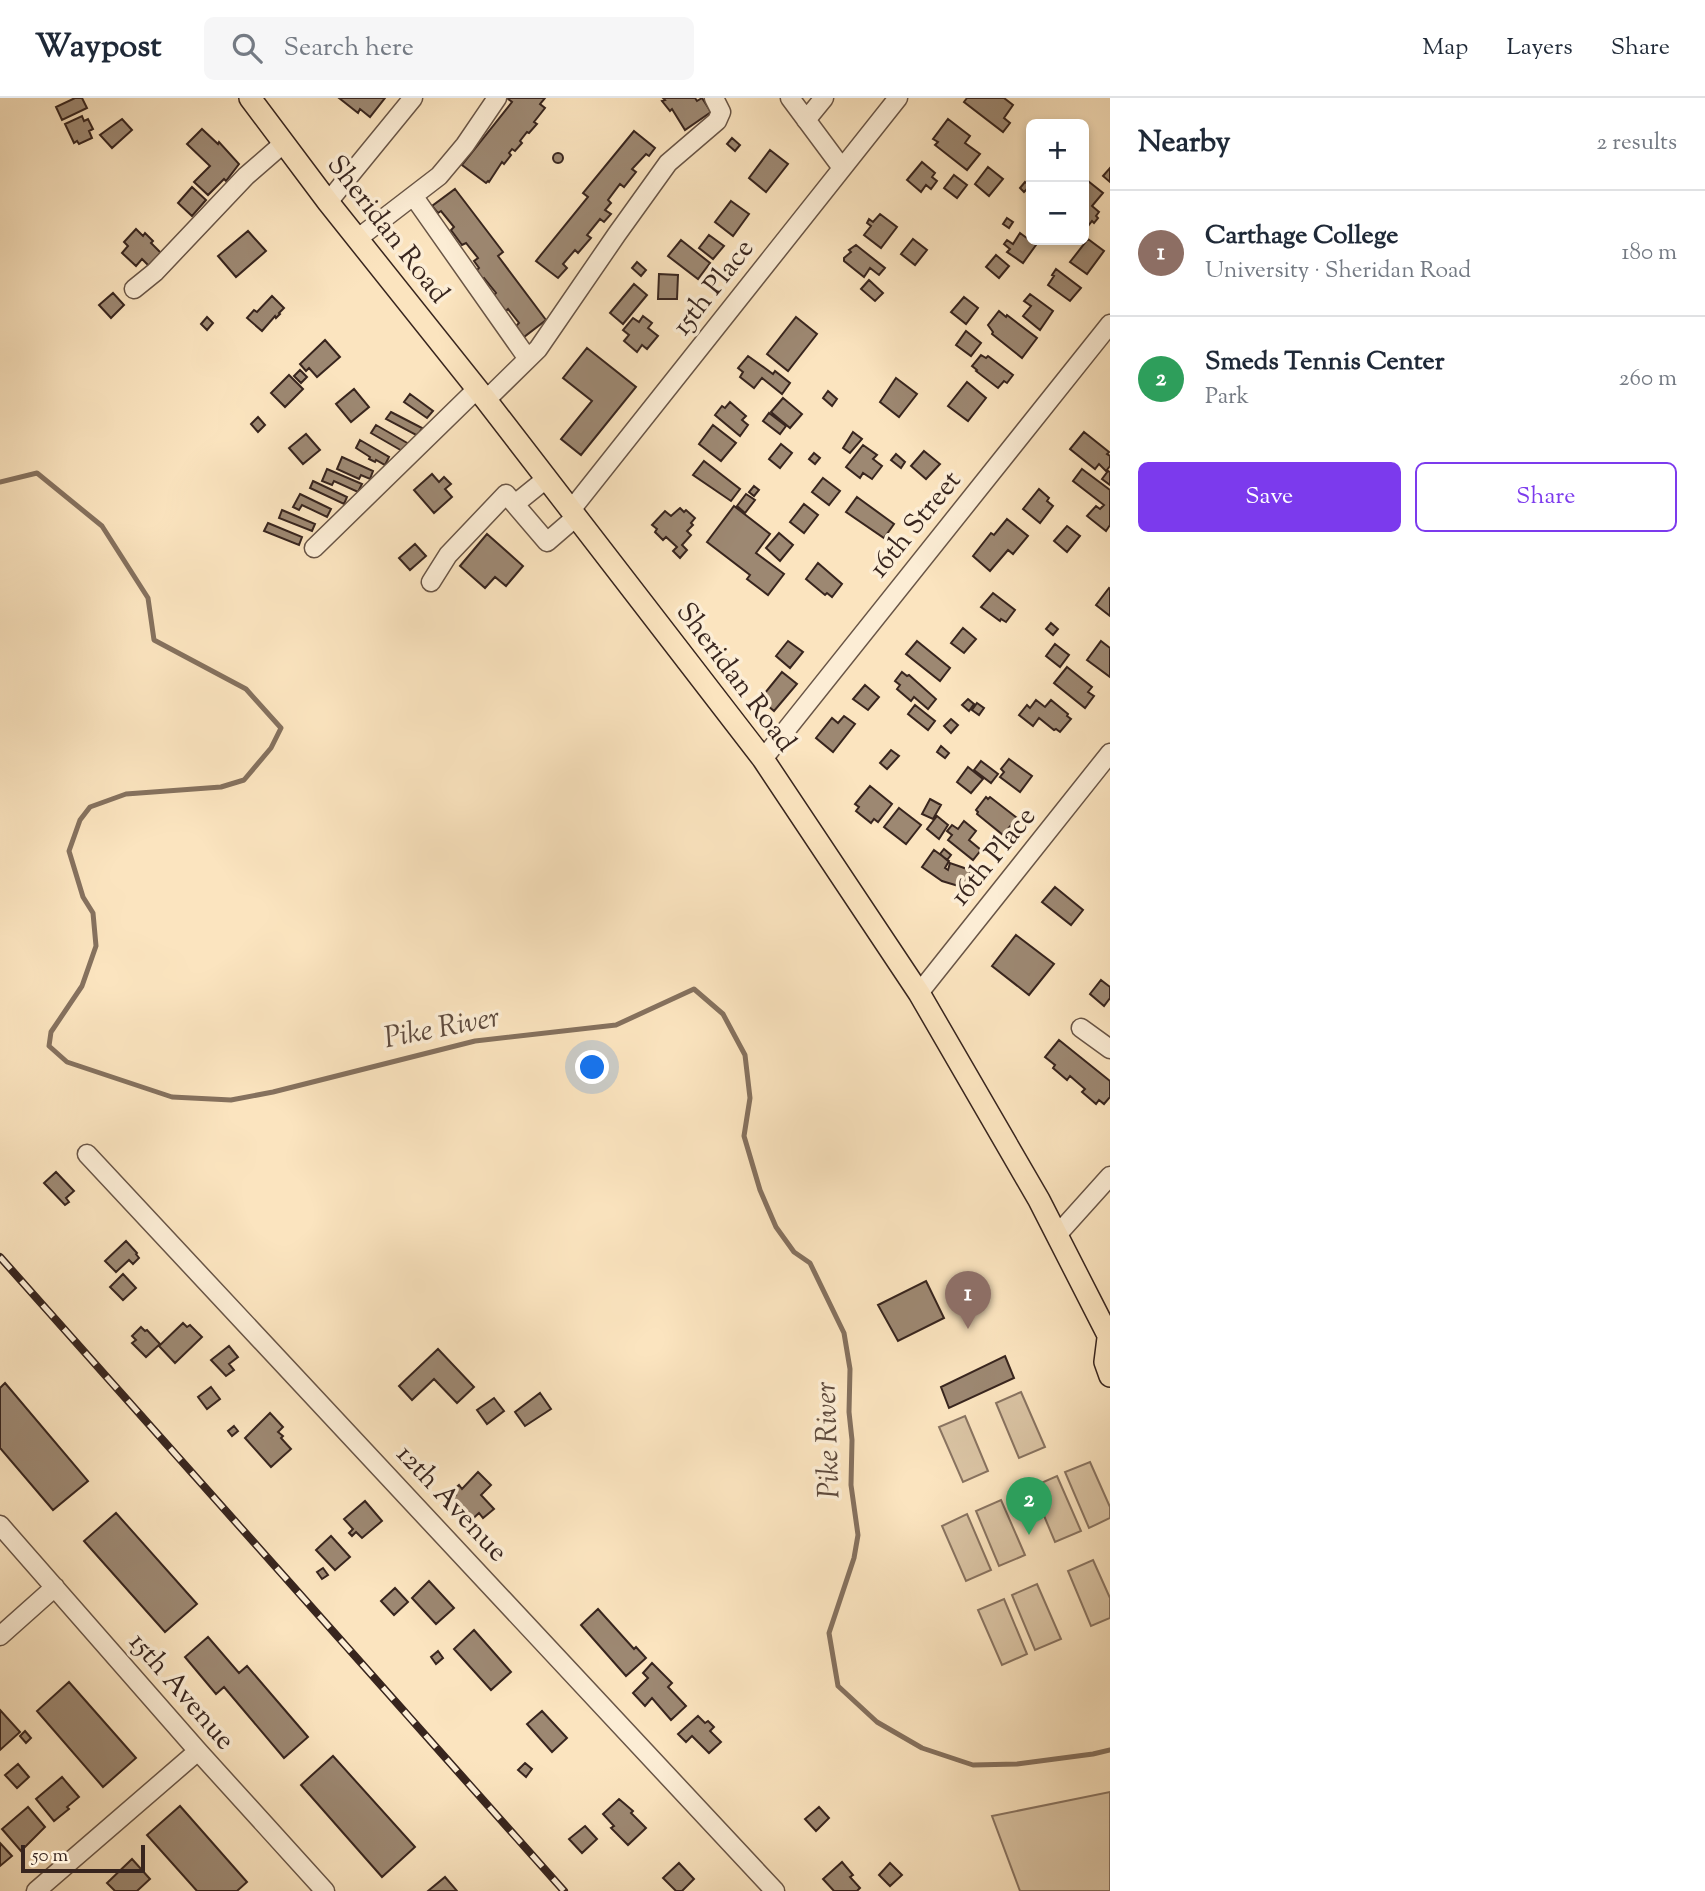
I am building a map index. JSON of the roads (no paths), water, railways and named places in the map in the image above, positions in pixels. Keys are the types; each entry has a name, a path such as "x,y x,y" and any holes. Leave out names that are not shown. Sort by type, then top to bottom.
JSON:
{"main road":[{"name":"Sheridan Road","path":"250,98 762,759 919,993 1040,1200 1109,1338 1105,1362 1110,1376"}],"street":[{"path":"328,202 413,98"},
{"path":"357,239 439,176 497,98"},
{"path":"314,548 481,395 538,349 668,163 717,121 721,112 714,98"},
{"path":"790,98 842,168"},
{"path":"806,120 824,98"},
{"name":"15th Place","path":"515,504 547,542 573,514 898,98"},
{"path":"134,289 155,272 246,176 284,143"},
{"path":"414,197 528,359"},
{"name":"16th Street","path":"762,759 1110,324"},
{"path":"431,582 448,555 506,494 515,504 547,479"},
{"name":"16th Place","path":"919,993 1110,753"},
{"path":"1081,1028 1110,1049"},
{"name":"12th Avenue","path":"87,1154 775,1891"},
{"path":"1057,1235 1110,1176"},
{"name":"15th Avenue","path":"0,1525 325,1891"},
{"path":"0,1636 55,1587"},
{"path":"36,1891 198,1751"}],"waterway":[{"name":"Pike River","path":"0,482 37,473 102,526 148,598 154,640 246,689 281,728 271,748 244,780 221,787 126,794 90,807 80,820 69,851 83,897 93,913 96,946 82,986 51,1032 49,1046 67,1062 172,1097 231,1100 475,1041 616,1025 694,989 723,1014 745,1055 750,1098 744,1136 760,1190 776,1227 794,1252 810,1263 844,1333 850,1369 851,1485 858,1535 854,1558 829,1633 838,1686 877,1722 922,1748 973,1765 1017,1764 1110,1750"}],"railway":[{"path":"0,1257 564,1891"}],"place":[{"name":"Carthage College","path":"968,1329"},
{"name":"Smeds Tennis Center","path":"1029,1535"}]}
